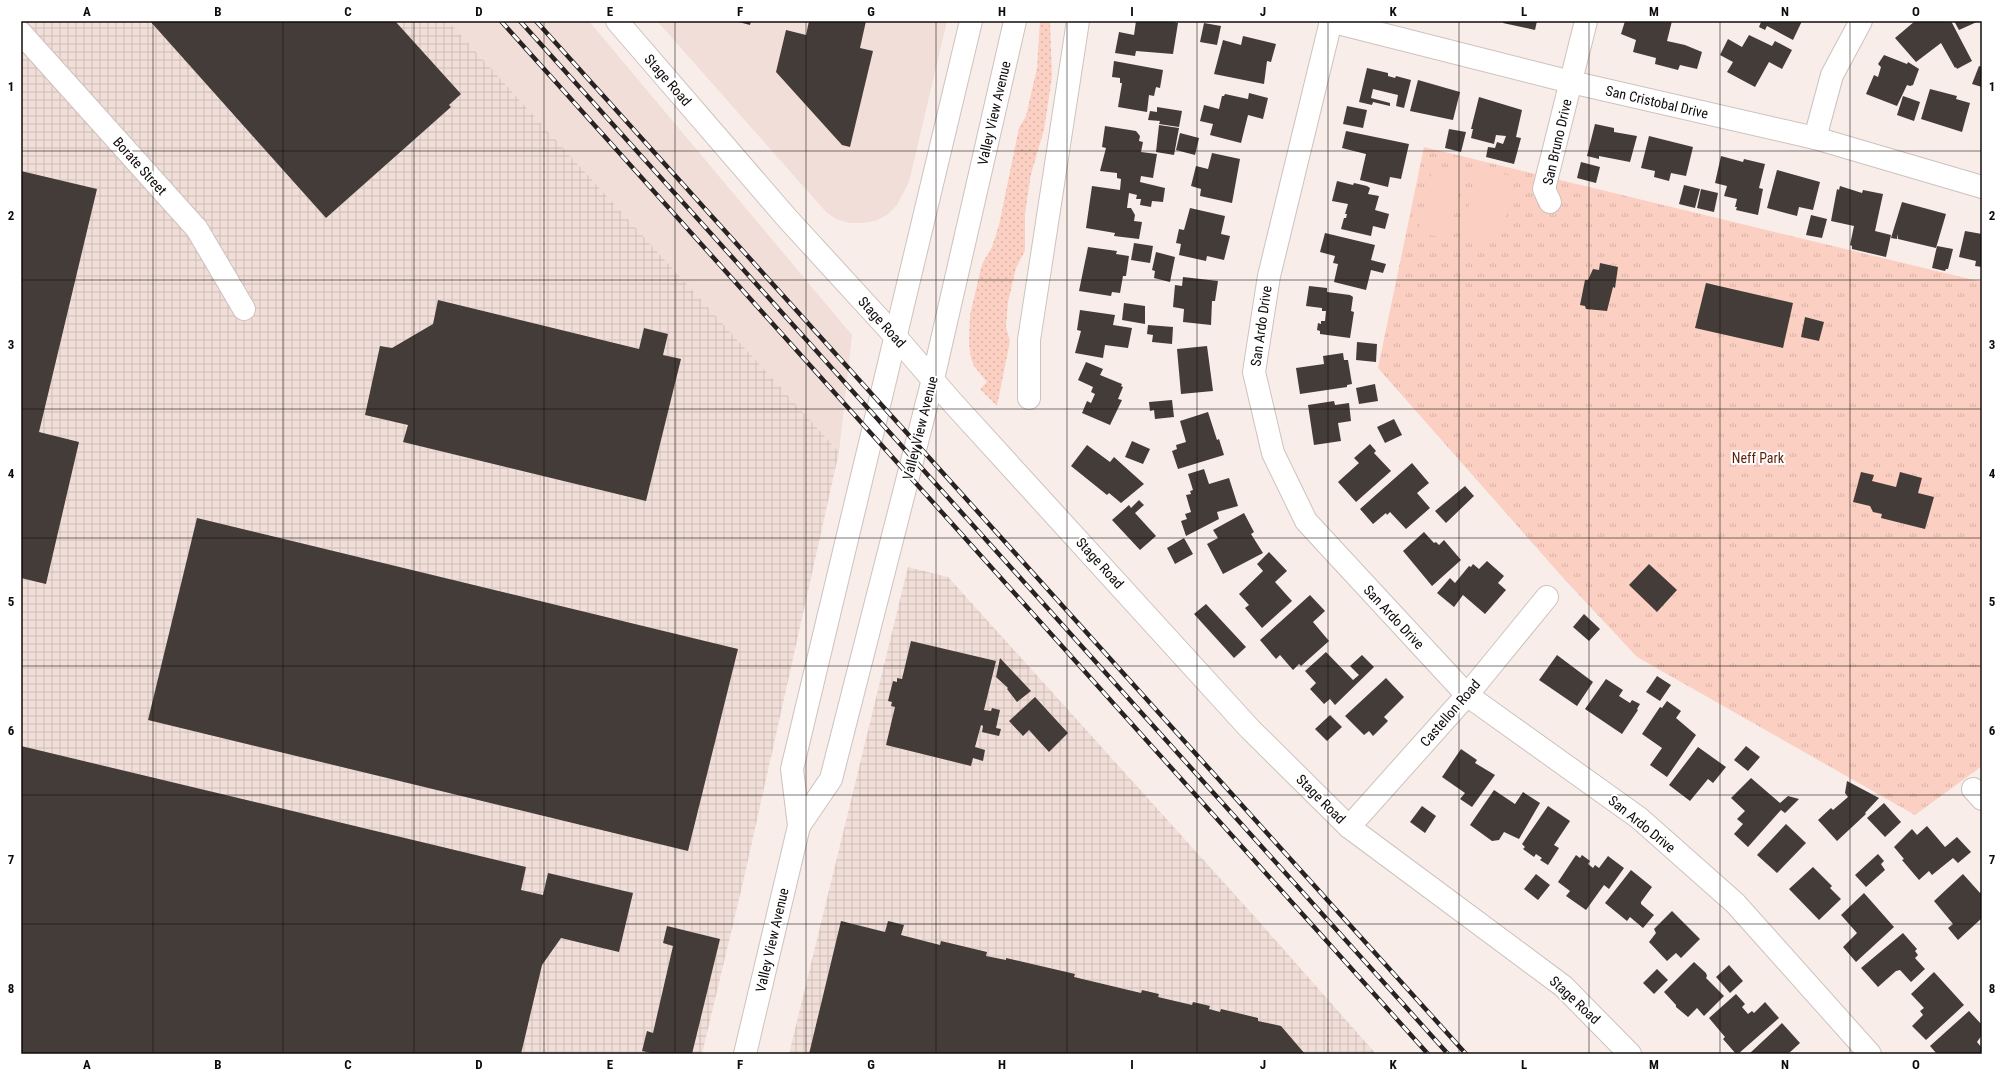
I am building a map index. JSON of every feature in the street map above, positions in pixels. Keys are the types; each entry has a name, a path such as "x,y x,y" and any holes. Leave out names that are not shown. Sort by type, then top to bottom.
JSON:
{"street":[{"name":"Stage Road","path":"618,21 786,216 1250,729 1349,827 1563,986 1630,1054"},
{"name":"Valley View Avenue","path":"745,1054 799,826 792,769 971,21"},
{"name":"Valley View Avenue","path":"799,826 831,779 933,379 1015,21"},
{"path":"1030,398 1028,340 1078,21"},
{"name":"San Cristobal Drive","path":"1331,21 1571,82 1815,138 1982,187"},
{"name":"San Ardo Drive","path":"1331,21 1269,276 1254,372 1272,453 1306,521 1467,695 1639,818 1730,898 1870,1054"},
{"name":"San Bruno Drive","path":"1550,202 1544,189 1586,21"},
{"path":"1815,138 1832,75 1861,21"},
{"name":"Borate Street","path":"21,33 197,229 244,309"},
{"name":"Castellon Road","path":"1349,827 1467,695 1548,596"}],"shaded area":[{"path":"21,21 448,21 839,452 744,878 702,1054 21,1054"},
{"path":"448,21 589,21 852,335 839,452"},
{"path":"657,21 947,21 909,182 897,205 887,215 875,221 863,223 849,223 836,219 826,212"},
{"path":"908,567 948,577 1255,917 1376,1054 789,1054"}],"green space":[{"path":"1040,21 1050,21 1052,77 1044,130 1031,174 1025,213 1025,251 1016,268 1008,302 1006,327 1010,341 997,406 980,389 987,382 974,366 971,358 969,343 970,315 982,264 992,247 999,225 1019,128 1026,116 1037,68"},
{"name":"Neff Park","path":"1424,147 1982,282 1982,766 1915,815 1637,657 1565,580 1378,368"},
{"path":"1433,166 1464,174 1448,239 1418,232"},
{"path":"1478,168 1515,177 1499,243 1462,234"}],"building":[{"path":"150,21 395,21 461,94 449,105 451,107 326,218"},
{"path":"735,21 751,21 750,25"},
{"path":"809,21 866,21 860,48 873,51 850,147 842,145 776,72 786,30 806,35"},
{"path":"1136,21 1169,21 1178,23 1173,54 1136,51 1135,56 1115,53 1119,32 1134,35"},
{"path":"1503,21 1537,21 1535,30 1503,23"},
{"path":"1625,21 1672,21 1667,41 1685,45 1702,52 1697,69 1680,65 1678,70 1655,64 1656,58 1633,52 1636,40 1621,34"},
{"path":"1758,21 1802,21 1793,40 1767,26 1765,30 1759,27 1761,22"},
{"path":"1915,21 1951,21 1972,61 1957,69 1956,67 1955,68 1941,43 1916,62 1895,38"},
{"path":"1954,21 1979,21 1959,30"},
{"path":"1204,23 1221,26 1217,45 1200,42"},
{"path":"1749,35 1772,46 1775,41 1792,50 1782,69 1769,62 1755,87 1727,72 1733,62 1720,55 1728,39 1742,47"},
{"path":"1243,36 1276,44 1271,62 1267,61 1264,84 1214,74 1223,40 1241,45"},
{"path":"1884,55 1907,64 1908,62 1919,69 1913,85 1907,85 1897,106 1866,94 1874,75 1878,77 1881,67 1878,64"},
{"path":"1114,61 1163,70 1160,88 1156,87 1154,96 1149,95 1147,112 1118,107 1122,83 1120,83 1120,78 1112,77"},
{"path":"1979,66 1982,67 1982,87 1972,84"},
{"path":"1367,68 1388,73 1388,76 1395,78 1396,76 1411,80 1404,108 1396,106 1398,95 1373,89 1371,98 1390,103 1390,106 1373,102 1372,105 1359,102"},
{"path":"1418,80 1460,92 1453,120 1410,111"},
{"path":"1930,89 1957,96 1956,99 1970,103 1962,132 1921,119"},
{"path":"1249,93 1268,98 1263,119 1248,115 1241,143 1210,135 1213,124 1200,121 1204,105 1219,109 1222,96 1225,94 1248,99"},
{"path":"1903,96 1920,102 1914,121 1897,115"},
{"path":"1479,97 1522,110 1516,137 1521,138 1514,164 1486,157 1488,147 1495,148 1497,142 1503,144 1506,136 1496,135 1494,144 1471,138 1473,129 1471,129"},
{"path":"1347,106 1367,110 1363,128 1343,124"},
{"path":"1157,107 1182,111 1179,127 1159,124 1160,121 1148,120 1150,111 1157,112"},
{"path":"1595,124 1614,128 1614,132 1637,136 1630,162 1599,156 1599,159 1587,156"},
{"path":"1159,125 1179,128 1174,155 1156,152"},
{"path":"1105,126 1136,131 1140,136 1139,141 1143,142 1141,152 1157,154 1153,178 1141,176 1140,182 1165,188 1163,202 1152,201 1151,207 1140,205 1141,199 1136,199 1137,195 1129,193 1127,208 1131,208 1135,215 1134,221 1142,222 1139,239 1114,236 1115,233 1086,228 1092,186 1120,190 1121,179 1117,178 1117,173 1100,171 1106,148 1102,147"},
{"path":"1449,129 1466,132 1461,152 1445,148"},
{"path":"1346,131 1409,144 1401,179 1390,177 1388,187 1360,180 1366,154 1342,148"},
{"path":"1180,133 1199,138 1195,155 1176,150"},
{"path":"1649,136 1693,147 1686,176 1671,173 1669,181 1654,177 1655,171 1641,168"},
{"path":"1212,153 1240,159 1232,203 1200,196 1201,189 1191,186 1196,166 1208,169"},
{"path":"1721,156 1743,162 1744,159 1765,164 1759,188 1763,189 1758,215 1736,210 1737,207 1735,207 1737,199 1724,196 1727,186 1715,183"},
{"path":"1581,162 1600,167 1596,183 1577,178"},
{"path":"1777,170 1820,182 1813,210 1799,207 1797,216 1767,208"},
{"path":"21,171 97,189 39,432 79,442 46,584 21,578"},
{"path":"1337,181 1353,185 1354,183 1367,186 1370,188 1368,194 1379,196 1375,210 1389,214 1385,229 1373,226 1371,236 1341,229 1344,218 1346,218 1347,214 1345,214 1348,204 1332,201"},
{"path":"1684,185 1700,189 1695,208 1679,204"},
{"path":"1840,186 1862,193 1863,190 1883,194 1875,231 1891,235 1886,257 1852,249 1852,246 1850,245 1854,226 1831,221 1837,189 1839,190"},
{"path":"1701,189 1718,193 1714,212 1697,208"},
{"path":"1902,202 1946,214 1936,248 1898,239 1898,234 1897,239 1891,238"},
{"path":"1190,208 1225,216 1221,234 1230,236 1224,260 1207,256 1206,261 1179,255 1181,244 1176,243 1179,229 1184,230"},
{"path":"1811,215 1827,219 1822,238 1806,235"},
{"path":"1965,231 1982,234 1982,267 1975,266 1976,261 1959,257"},
{"path":"1325,233 1375,245 1371,260 1386,264 1383,273 1371,270 1366,290 1334,282 1338,264 1333,263 1335,256 1320,252"},
{"path":"1134,243 1153,246 1150,263 1131,260"},
{"path":"1937,246 1953,249 1948,269 1945,271 1932,268"},
{"path":"1088,247 1117,251 1116,254 1129,256 1126,276 1123,276 1120,293 1112,292 1111,296 1079,291"},
{"path":"1156,252 1175,257 1170,282 1154,278 1155,271 1152,270"},
{"path":"1600,263 1618,267 1615,288 1613,287 1607,311 1586,309 1585,306 1580,305 1585,280 1588,280 1593,269 1599,270"},
{"path":"1183,277 1218,281 1215,301 1212,301 1211,325 1183,322 1184,309 1173,307 1175,285 1182,286"},
{"path":"1706,283 1793,303 1783,348 1695,328"},
{"path":"1309,286 1327,288 1327,292 1350,295 1353,297 1351,311 1354,312 1350,338 1320,334 1320,331 1317,330 1318,323 1321,324 1321,321 1325,321 1326,311 1322,311 1322,308 1306,306"},
{"path":"438,300 639,349 644,328 668,334 663,355 681,359 646,501 403,442 408,425 365,415 380,346 392,348 433,324"},
{"path":"1124,303 1145,306 1145,324 1122,320"},
{"path":"1080,310 1115,315 1113,325 1132,328 1128,348 1105,345 1103,358 1075,353 1081,331 1077,330"},
{"path":"1805,317 1824,322 1819,341 1801,337"},
{"path":"1148,325 1173,327 1172,344 1152,342 1153,335 1147,334"},
{"path":"1357,342 1377,344 1376,362 1356,360"},
{"path":"1207,346 1213,391 1181,394 1177,349"},
{"path":"1343,353 1344,360 1348,360 1352,384 1347,385 1347,387 1300,394 1296,368 1324,364 1323,356"},
{"path":"1086,362 1103,369 1100,375 1122,384 1121,386 1123,387 1118,399 1122,400 1110,425 1082,413 1087,401 1091,403 1095,394 1091,392 1093,387 1078,380"},
{"path":"1375,384 1378,401 1359,404 1356,388"},
{"path":"1172,400 1174,417 1155,419 1154,410 1150,411 1149,402"},
{"path":"1334,401 1335,405 1349,403 1351,421 1338,423 1341,441 1314,445 1308,405"},
{"path":"1208,412 1217,440 1219,439 1224,455 1178,469 1172,451 1177,449 1176,445 1186,442 1180,421"},
{"path":"1394,419 1402,435 1385,443 1377,427"},
{"path":"1132,441 1150,449 1143,464 1125,457"},
{"path":"1370,444 1376,451 1374,453 1391,471 1356,502 1338,482 1359,463 1354,458"},
{"path":"1087,445 1110,462 1114,457 1144,484 1121,503 1109,493 1107,495 1071,466"},
{"path":"1412,463 1429,483 1417,493 1430,508 1406,529 1390,512 1387,515 1386,513 1373,524 1360,509"},
{"path":"1204,469 1209,484 1229,478 1238,506 1217,512 1219,519 1186,536 1181,521 1187,519 1185,514 1191,512 1186,495 1191,494 1190,491 1193,490 1188,474"},
{"path":"1861,472 1874,475 1872,481 1896,487 1900,472 1922,478 1918,493 1934,497 1925,529 1881,518 1882,514 1873,512 1870,506 1853,502"},
{"path":"1465,486 1474,496 1446,523 1435,511"},
{"path":"1139,500 1144,505 1135,513 1156,536 1140,550 1112,520 1129,505 1131,508"},
{"path":"1244,513 1254,532 1251,534 1263,553 1223,574 1207,544 1218,538 1213,530"},
{"path":"197,518 738,649 688,851 148,720"},
{"path":"1424,532 1434,543 1436,542 1439,545 1444,540 1461,560 1432,586 1403,551"},
{"path":"1184,538 1193,554 1175,564 1167,548"},
{"path":"1269,552 1287,571 1275,582 1292,601 1262,628 1245,608 1249,605 1239,594 1263,571 1257,564"},
{"path":"1487,561 1504,576 1498,583 1506,590 1485,614 1463,595 1454,607 1437,593 1450,578 1455,583 1469,566 1471,567 1473,564 1479,569"},
{"path":"1649,564 1677,590 1657,612 1629,585"},
{"path":"1310,595 1325,611 1313,622 1329,641 1301,666 1299,664 1293,670 1280,655 1276,659 1260,640"},
{"path":"1206,604 1246,647 1234,658 1194,614"},
{"path":"1584,614 1600,629 1589,641 1573,627"},
{"path":"911,641 996,661 984,710 991,711 992,708 1000,710 996,728 1001,729 999,736 982,732 983,726 981,725 975,747 985,750 983,761 973,758 971,766 886,745 895,707 891,706 892,702 888,701 893,681 897,682 897,678 902,679"},
{"path":"1326,652 1353,680 1359,675 1350,666 1362,655 1374,667 1335,705 1330,699 1324,704 1310,689 1316,683 1305,671"},
{"path":"1557,655 1593,682 1577,706 1539,680"},
{"path":"1000,658 1031,691 1017,702 1007,689 1008,688 996,677"},
{"path":"1657,676 1671,685 1660,701 1646,692"},
{"path":"1386,678 1404,697 1384,717 1388,721 1373,736 1369,731 1364,735 1345,716"},
{"path":"1606,679 1623,690 1619,696 1630,703 1632,700 1640,704 1637,709 1638,710 1622,734 1585,709"},
{"path":"1035,697 1068,733 1049,752 1029,730 1023,736 1009,721"},
{"path":"1667,701 1681,711 1676,718 1696,735 1667,777 1650,765 1662,748 1642,734 1660,707 1662,708"},
{"path":"1330,715 1342,727 1327,741 1315,729"},
{"path":"21,746 526,867 521,890 543,895 548,873 633,893 619,952 561,938 542,965 521,1054 21,1054"},
{"path":"1746,746 1760,757 1748,771 1734,760"},
{"path":"1698,747 1726,767 1713,783 1708,779 1690,801 1669,785"},
{"path":"1461,749 1477,760 1475,763 1495,775 1472,807 1460,799 1465,793 1442,777"},
{"path":"1751,778 1780,803 1788,796 1799,799 1785,813 1781,810 1748,847 1734,834 1743,824 1737,819 1745,811 1731,798"},
{"path":"1847,781 1879,798 1865,813 1866,814 1837,841 1818,820 1831,808 1833,810 1848,797 1845,793"},
{"path":"1494,790 1515,804 1523,792 1540,803 1519,839 1504,832 1499,840 1492,841 1470,825"},
{"path":"1884,803 1901,822 1885,837 1867,818"},
{"path":"1422,806 1436,816 1425,833 1410,822"},
{"path":"1548,806 1570,821 1554,845 1559,848 1548,865 1540,860 1542,858 1536,854 1534,857 1523,849 1525,847 1522,844"},
{"path":"1786,824 1806,843 1777,873 1757,855"},
{"path":"1927,826 1945,847 1957,837 1971,852 1958,863 1953,858 1932,875 1929,871 1919,880 1902,860 1904,859 1894,847 1912,829 1917,835"},
{"path":"1878,854 1884,861 1881,864 1885,870 1866,887 1855,875"},
{"path":"1576,855 1580,858 1582,855 1590,861 1588,864 1593,868 1595,865 1599,868 1608,856 1624,868 1609,889 1604,885 1586,910 1566,896 1570,891 1558,882"},
{"path":"1813,867 1832,886 1830,888 1841,899 1819,920 1789,889"},
{"path":"1631,870 1652,887 1641,904 1654,915 1643,928 1630,917 1627,921 1605,903"},
{"path":"1536,874 1550,885 1538,900 1524,889"},
{"path":"1963,874 1980,893 1982,891 1982,918 1958,940 1948,928 1953,924 1934,901"},
{"path":"1864,893 1894,927 1856,962 1843,947 1857,933 1841,915"},
{"path":"1672,911 1700,939 1681,958 1676,953 1667,961 1649,942 1656,933 1654,929"},
{"path":"841,921 885,932 888,921 904,925 901,935 940,945 941,941 987,952 986,956 1006,960 1006,958 1075,974 1074,977 1141,993 1142,990 1159,994 1158,997 1192,1005 1193,1002 1210,1006 1209,1009 1220,1012 1221,1009 1258,1018 1258,1021 1281,1026 1305,1054 809,1054"},
{"path":"667,926 720,939 692,1054 655,1054 642,1051 647,1031 653,1033 673,946 663,943"},
{"path":"1903,933 1917,949 1915,951 1918,955 1915,958 1925,969 1911,982 1900,970 1896,971 1878,987 1861,968"},
{"path":"1694,962 1706,973 1706,978 1724,996 1704,1016 1697,1008 1688,1017 1676,1007 1676,1005 1664,992"},
{"path":"1729,965 1743,981 1730,993 1716,977"},
{"path":"1657,969 1668,980 1654,994 1643,983"},
{"path":"1934,972 1964,1005 1926,1040 1912,1026 1923,1015 1920,1011 1924,1008 1911,994"},
{"path":"1736,994 1745,1004 1742,1007 1748,1014 1752,1011 1754,1013 1765,1002 1779,1018 1738,1054 1736,1054 1723,1039 1725,1037 1709,1018"},
{"path":"1969,1011 1982,1025 1982,1035 1977,1042 1982,1048 1982,1054 1937,1054 1930,1046"},
{"path":"1782,1023 1800,1043 1788,1054 1749,1054"}],"railway":[{"path":"501,21 1428,1054"},
{"path":"520,21 1448,1054"},
{"path":"536,21 1466,1054"}]}
